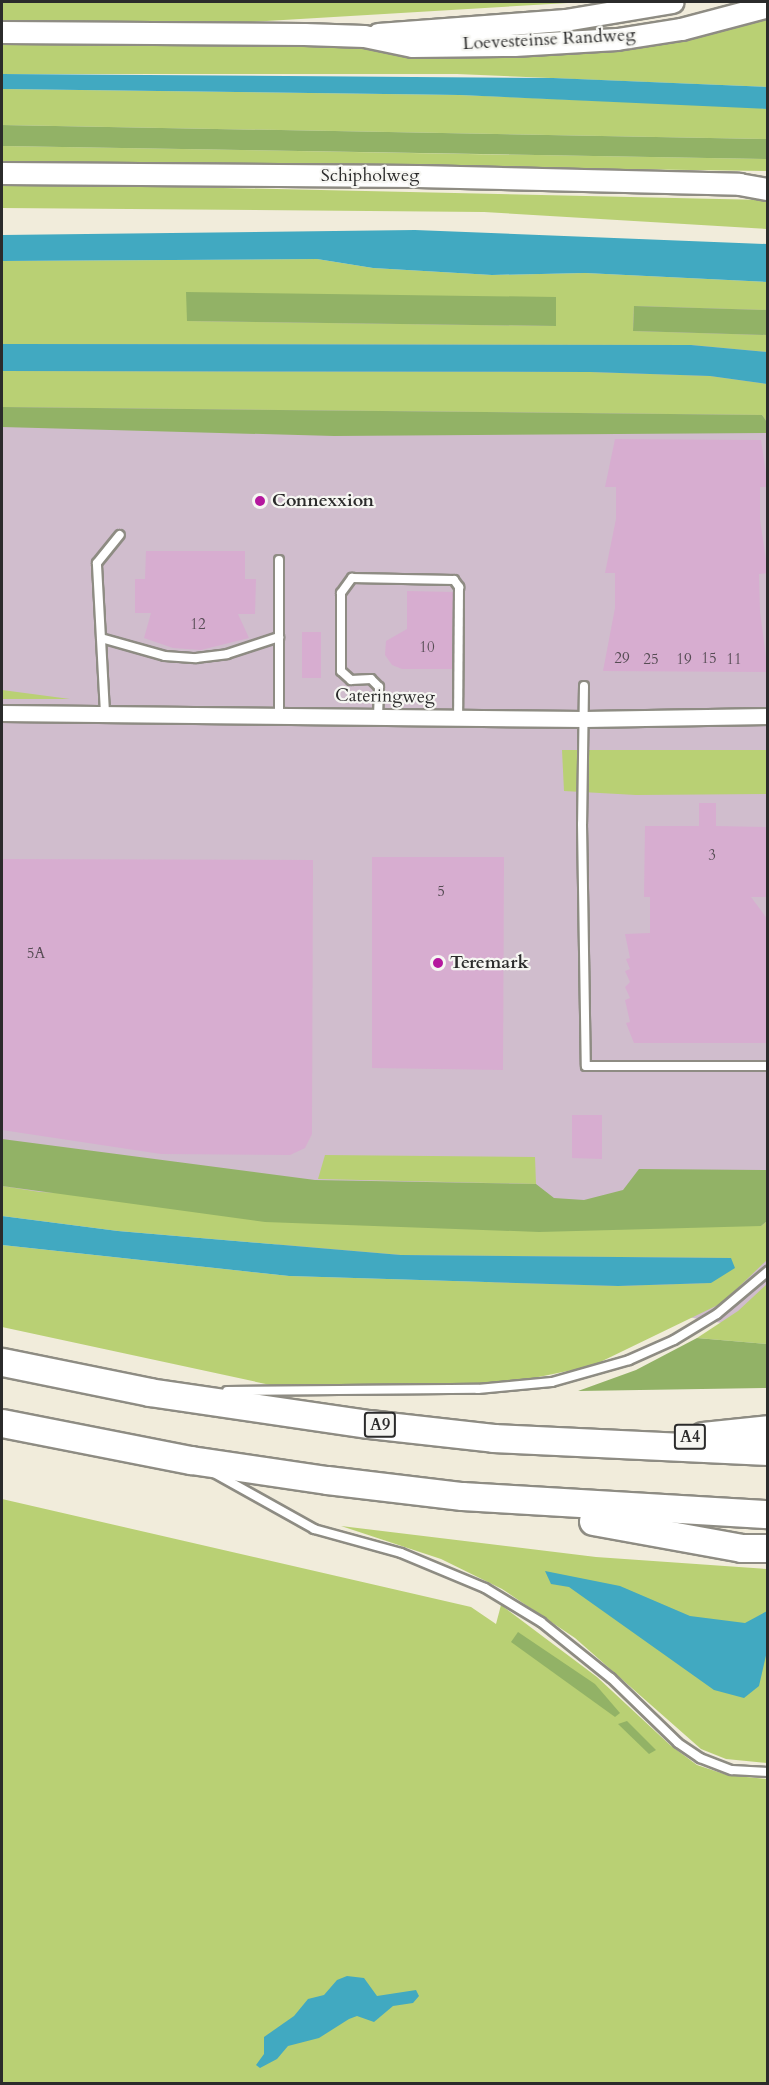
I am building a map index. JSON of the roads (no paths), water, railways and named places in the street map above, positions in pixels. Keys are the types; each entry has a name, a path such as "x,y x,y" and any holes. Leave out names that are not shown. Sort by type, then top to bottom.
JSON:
{"highway":[{"name":"A9","path":"2,1362 149,1392 369,1424 612,1445 768,1451"},
{"path":"2,1423 191,1460 462,1496 741,1548 768,1548"},
{"name":"A4","path":"612,1445 768,1429"},
{"path":"462,1496 768,1514"}],"street":[{"name":"Loevesteinse Randweg","path":"2,32 364,36 408,29 565,20 672,2"},
{"name":"Loevesteinse Randweg","path":"364,36 412,46 617,39 681,29 768,6"},
{"name":"Schipholweg","path":"2,174 417,176 739,184 768,189"},
{"name":"Schipholweg","path":"739,184 768,180"},
{"name":"Cateringweg","path":"2,713 584,719 768,716"}],"lane":[{"path":"105,713 97,563 120,535"},
{"path":"279,560 279,716"},
{"path":"378,717 379,687 371,679 351,680 341,671 341,593 352,578 454,580 459,587 458,718"},
{"path":"101,638 165,656 196,658 227,654 279,637"},
{"path":"584,686 582,824 586,1066 768,1066"},
{"name":"A9","path":"149,1392 478,1389 552,1382 629,1360 674,1340 717,1314 768,1271"},
{"path":"191,1460 314,1529 401,1553 485,1588 541,1622 611,1678 678,1743 700,1758 732,1770 768,1772"}],"water":[{"path":"2,74 553,78 767,87 768,109 459,95 2,89"},
{"path":"415,230 767,244 767,282 585,273 492,275 373,268 317,259 2,261 2,235"},
{"path":"2,344 691,345 767,352 767,384 710,376 590,372 2,371"},
{"path":"2,1216 118,1231 401,1255 731,1258 735,1268 711,1283 618,1286 289,1276 2,1245"},
{"path":"545,1571 620,1586 690,1616 745,1623 767,1611 767,1651 759,1686 744,1698 714,1690 569,1587 551,1584"},
{"path":"347,1976 364,1978 377,1996 416,1990 419,1996 413,2003 393,2006 374,2022 357,2016 319,2038 288,2046 277,2059 260,2068 256,2065 264,2054 264,2037 294,2016 308,1999 324,1995 337,1980"}],"place":[{"name":"Connexxion","path":"260,501"},
{"name":"Teremark","path":"438,963"}]}
